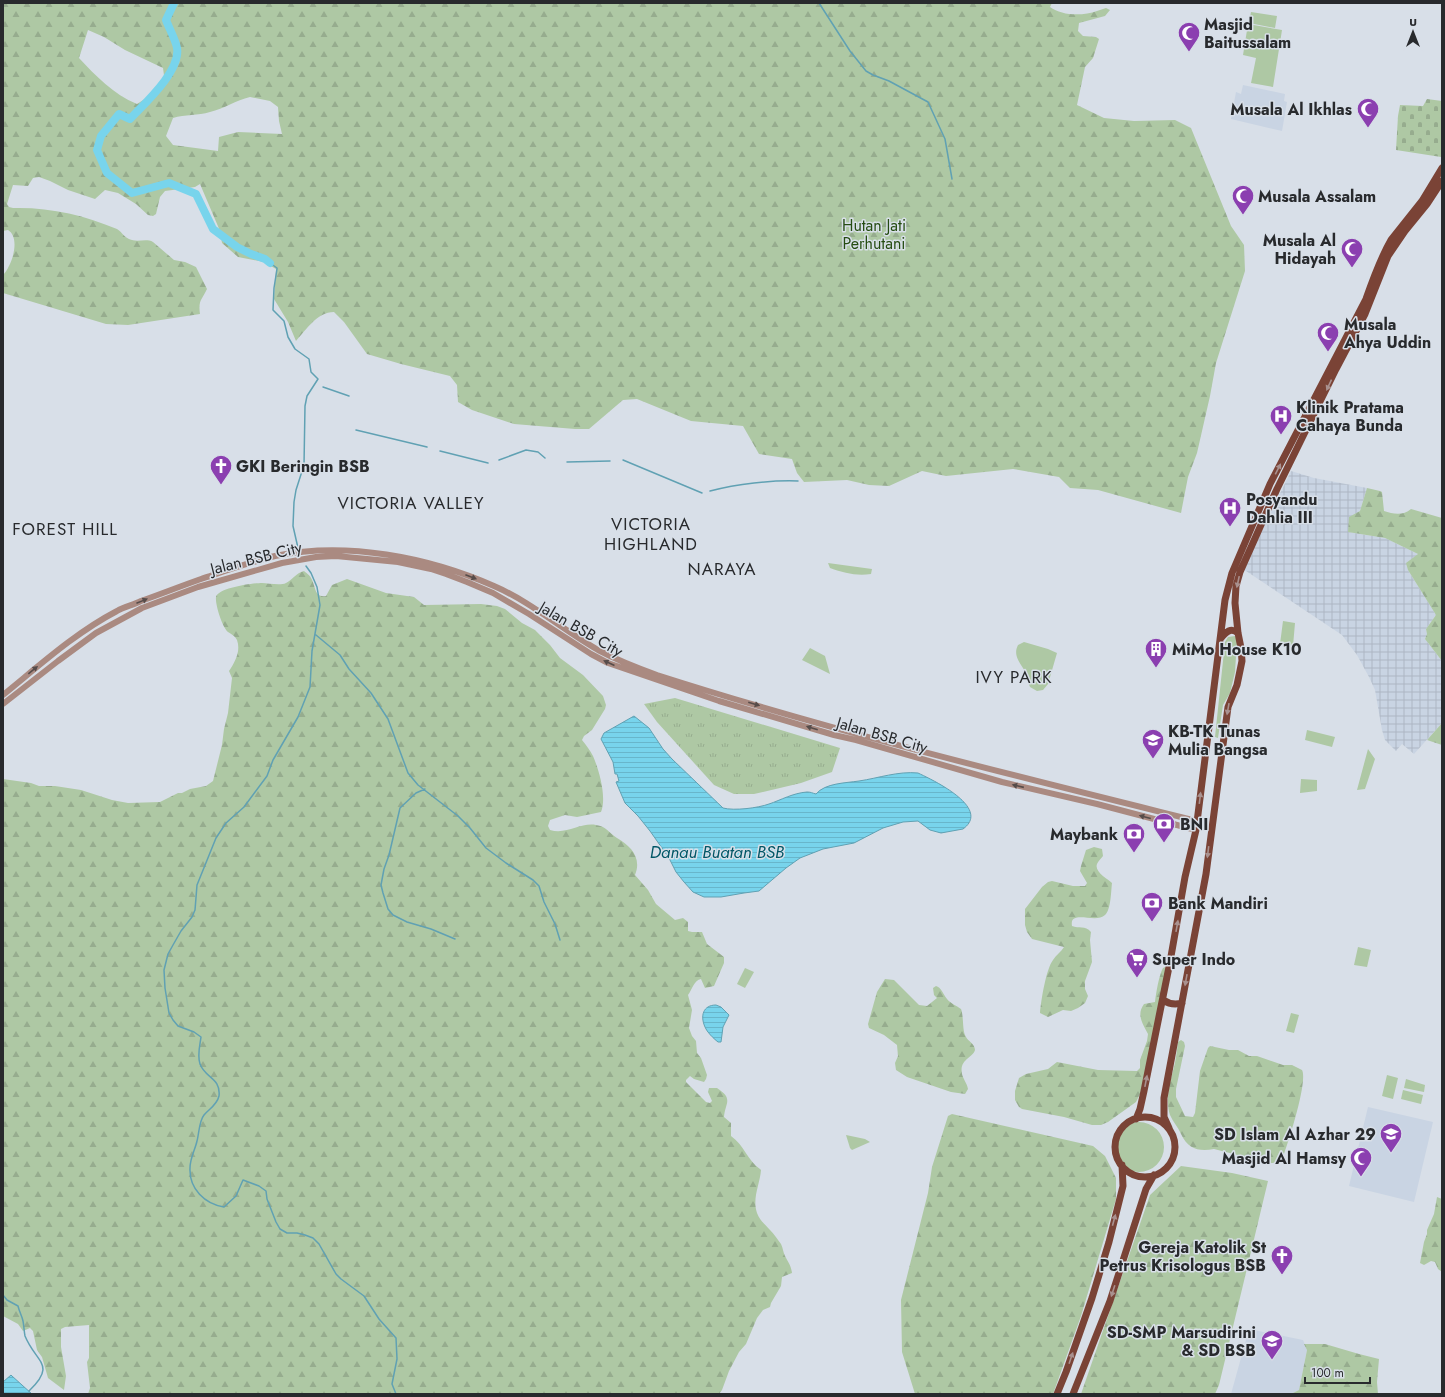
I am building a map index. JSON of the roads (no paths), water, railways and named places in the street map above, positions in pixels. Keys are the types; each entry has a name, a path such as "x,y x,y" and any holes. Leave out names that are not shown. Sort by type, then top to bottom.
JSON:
{"main road":[{"path":"1169,1128 1154,1118 1136,1118 1128,1123 1121,1129 1117,1137 1116,1153 1122,1165 1128,1171 1136,1175 1154,1175 1162,1172 1170,1164 1175,1152 1175,1144 1169,1128 1164,1116 1164,1098 1206,874 1228,707 1237,684 1242,661 1235,603 1236,586 1248,544 1269,488 1366,299 1387,246 1393,236 1425,203 1442,168"},
{"path":"1136,1118 1142,1100 1185,877 1196,830 1225,600 1232,573 1277,490 1317,411 1336,369 1365,314 1388,256 1442,181"},
{"path":"1269,488 1277,490"},
{"path":"1220,638 1230,630 1234,630 1238,633"},
{"path":"1162,1000 1167,1003 1182,1003"},
{"path":"1057,1394 1092,1298 1109,1242 1124,1186 1122,1165"},
{"path":"1073,1394 1110,1301 1146,1189 1154,1175"}],"street":[{"name":"Jalan BSB City","path":"3,695 67,642 118,611 156,595 240,566 277,556 318,550 366,553 417,560 486,582 534,608 598,650 618,660 654,674 722,695 1004,773 1197,821"},
{"name":"Jalan BSB City","path":"3,704 96,633 122,618 198,586 282,563 327,556 368,558 416,565 468,582 493,593 523,610 591,654 608,663 704,696 834,735 1002,782 1097,804 1196,830"}],"water":[{"name":"Danau Buatan BSB","path":"634,716 649,728 663,749 672,759 723,808 746,809 759,807 797,794 811,792 816,794 820,790 836,784 896,774 918,773 946,788 957,796 970,812 970,821 963,829 941,833 930,830 918,821 903,822 883,828 854,843 823,849 800,858 759,891 721,897 704,897 693,892 676,872 669,858 650,831 625,803 616,782 619,781 617,774 615,774 613,762 601,739 604,733"},
{"path":"712,1005 721,1007 729,1015 723,1027 721,1042 718,1042 712,1037 705,1027 703,1019 705,1009"},
{"path":"11,1375 32,1394 3,1394 3,1382"}],"waterway":[{"path":"174,3 166,20 177,48 177,57 168,77 130,119 119,114 101,136 97,150 107,173 132,193 169,183 196,194 213,229 237,247 265,259 270,263"},
{"path":"819,3 850,51 866,71 889,81 928,102 945,139 952,179"},
{"path":"270,263 277,268 273,310 284,321 288,337 295,349 309,359 311,372 318,379 307,396 305,406 304,465 296,490 294,502 293,526 298,548"},
{"path":"323,387 349,396"},
{"path":"356,430 427,447"},
{"path":"499,460 526,450 538,452 545,458"},
{"path":"440,451 488,463"},
{"path":"623,460 702,493"},
{"path":"567,462 610,461"},
{"path":"710,491 754,483 798,481"},
{"path":"306,566 317,587 320,605 312,651 310,687 298,717 273,760 267,776 244,807 226,823 216,838 197,885 195,910 168,954 164,970 165,988 169,1013 173,1020 178,1026 194,1032 201,1037 199,1054 200,1064 202,1069 218,1085 219,1090 217,1102 204,1115 201,1121 191,1161 190,1176 195,1189 211,1203 224,1207 236,1196 243,1180 259,1186 266,1191 267,1199 280,1229 287,1233 297,1233 313,1238 319,1244 336,1274 364,1296 379,1319 396,1338 397,1359 392,1384 396,1394"},
{"path":"316,635 340,655 349,669 371,693 388,719 408,773 418,785 458,816 486,848 533,880 539,886 560,940"},
{"path":"425,789 416,793 400,808 381,885 388,909 393,915 407,922 431,929 455,939"},
{"path":"3,1295 7,1300 18,1306 23,1321 25,1336 29,1345 42,1364 42,1375 29,1391"}],"place":[{"name":"Masjid Baitussalam","path":"1189,52"},
{"name":"Musala Al Ikhlas","path":"1368,128"},
{"name":"Musala Assalam","path":"1243,216"},
{"name":"Musala Al Hidayah","path":"1352,268"},
{"name":"Musala Ahya Uddin","path":"1328,352"},
{"name":"Klinik Pratama Cahaya Bunda","path":"1281,436"},
{"name":"GKI Beringin BSB","path":"221,486"},
{"name":"Posyandu Dahlia III","path":"1230,528"},
{"name":"MiMo House K10","path":"1156,668"},
{"name":"KB-TK Tunas Mulia Bangsa","path":"1153,760"},
{"name":"BNI","path":"1164,844"},
{"name":"Maybank","path":"1134,854"},
{"name":"Bank Mandiri","path":"1152,922"},
{"name":"Super Indo","path":"1137,978"},
{"name":"SD Islam Al Azhar 29","path":"1391,1154"},
{"name":"Masjid Al Hamsy","path":"1361,1178"},
{"name":"Gereja Katolik St Petrus Krisologus BSB","path":"1282,1276"},
{"name":"SD-SMP Marsudirini & SD BSB","path":"1272,1360"}],"district":[{"name":"VICTORIA VALLEY","path":"411,503"},
{"name":"FOREST HILL","path":"65,529"},
{"name":"VICTORIA HIGHLAND","path":"651,534"},
{"name":"NARAYA","path":"722,569"},
{"name":"IVY PARK","path":"1014,677"}],"park label":[{"name":"Hutan Jati Perhutani","path":"874,234"}]}
